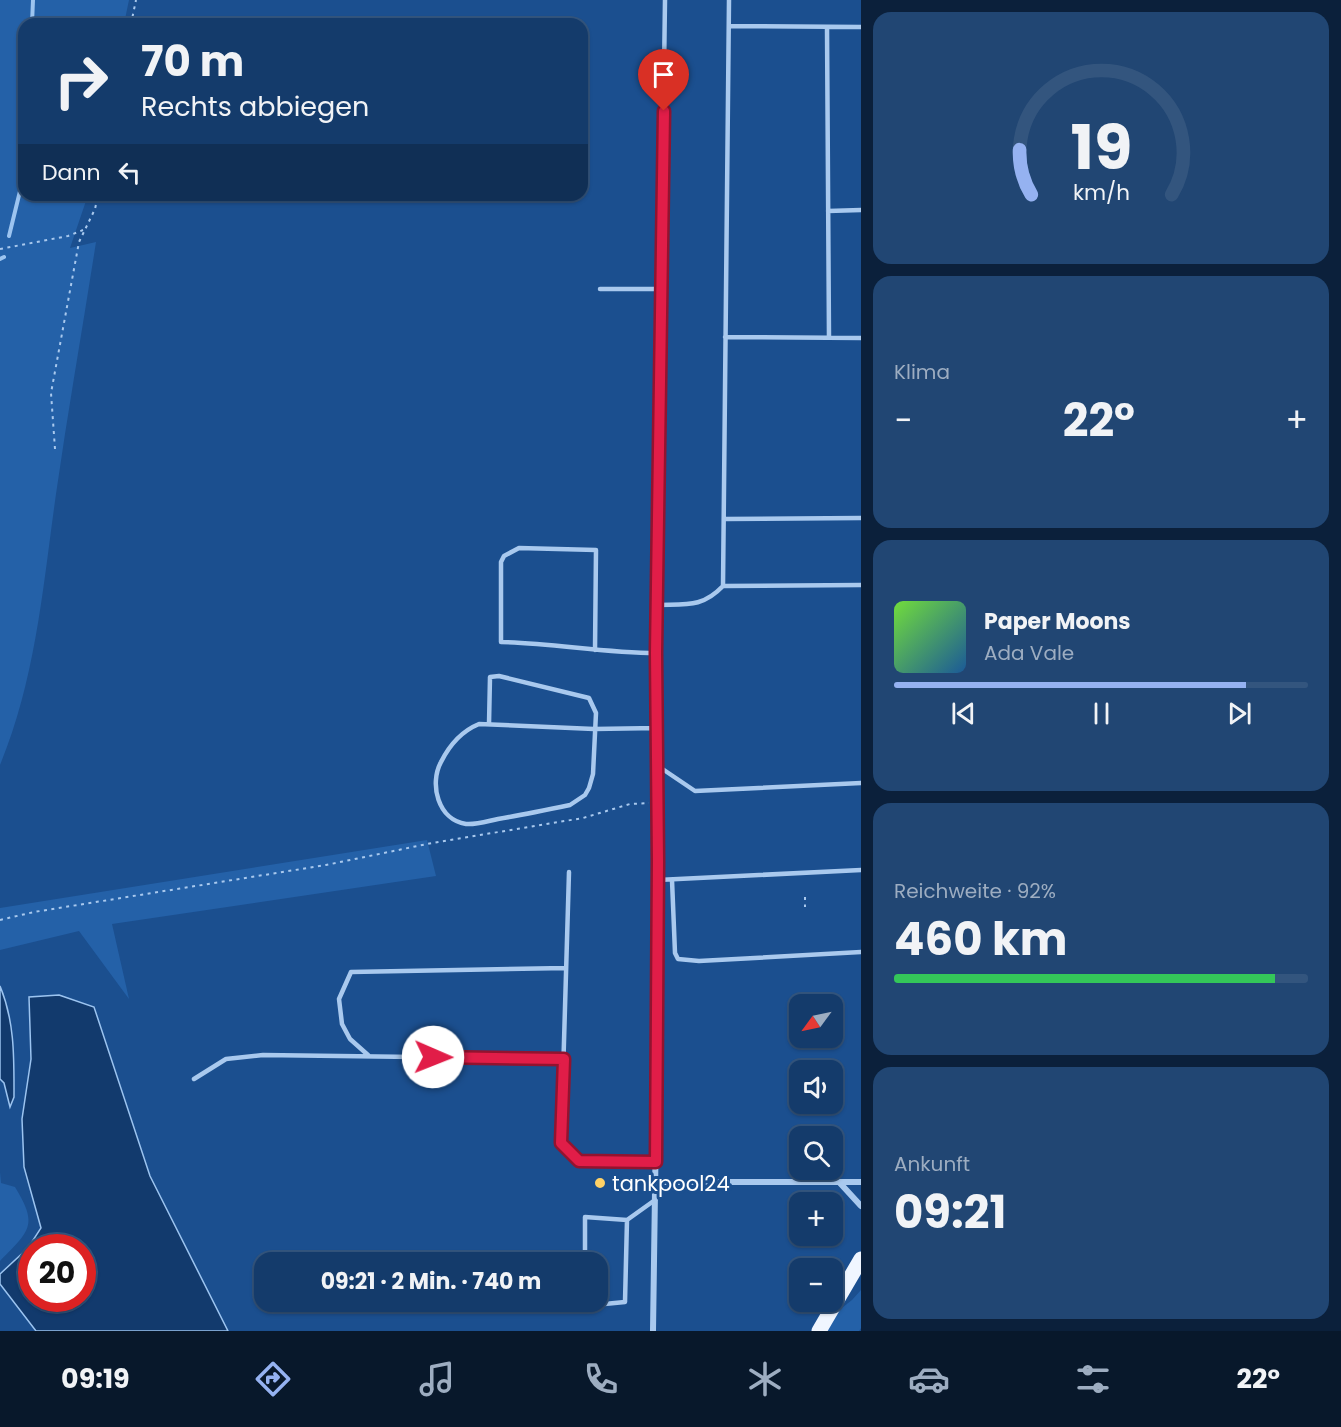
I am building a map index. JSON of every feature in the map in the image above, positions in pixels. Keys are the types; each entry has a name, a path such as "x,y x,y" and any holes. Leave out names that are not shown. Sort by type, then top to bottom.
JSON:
{"main road":[{"path":"819,1331 861,1259"}],"street":[{"path":"653,1331 658,793"},
{"path":"655,1182 861,1182"},
{"path":"839,1182 861,1206"}],"lane":[{"path":"658,793 656,653 665,0"},
{"path":"723,586 729,0"},
{"path":"729,26 861,27"},
{"path":"827,27 829,338"},
{"path":"828,211 861,210"},
{"path":"600,289 662,289"},
{"path":"725,337 861,338"},
{"path":"725,519 861,518"},
{"path":"595,650 596,550 519,548 504,556 501,562 501,642 539,643 595,650 624,653 656,653"},
{"path":"657,605 691,604 705,601 723,586 861,585"},
{"path":"489,724 490,677 500,676 589,698 596,713 594,729 593,774 589,789 581,799 570,805 476,823 459,822 447,815 436,797 439,764 454,743 470,728 479,724 489,724 594,729 657,728"},
{"path":"658,766 695,791 861,783"},
{"path":"658,880 861,870"},
{"path":"569,872 561,1143 579,1161 656,1162"},
{"path":"672,880 675,953 678,959 699,961 861,952"},
{"path":"368,1055 350,1039 342,1024 339,999 351,972 566,968"},
{"path":"194,1079 226,1059 263,1055 564,1059"},
{"path":"585,1252 585,1217 627,1220 655,1200"},
{"path":"608,1304 625,1302 627,1220"}],"path":[{"path":"132,18 136,0"},
{"path":"55,449 51,393 79,242 97,201"},
{"path":"0,249 68,236 83,230"},
{"path":"0,920 34,912 326,865 432,843 583,818 630,804 658,803"},
{"path":"805,897 806,907"}],"shaded area":[{"path":"0,0 129,0 125,18 18,18 18,201 86,201 70,248 96,242 37,631 22,699 0,765"},
{"path":"427,840 436,876 112,924 129,999 79,931 0,950 0,908"},
{"path":"0,986 9,1013 13,1041 14,1097 10,1107 4,1083 0,1079"},
{"path":"59,995 94,1007 150,1176 228,1331 36,1331 21,1312 96,1312 96,1234 37,1234 41,1228 24,1167 22,1119 31,1059 29,997"},
{"path":"0,1172 1,1183 15,1187 27,1211 28,1220 24,1234 18,1234 18,1242 0,1261"},
{"path":"18,1257 18,1308 0,1284 0,1274"},
{"path":"861,1290 861,1328 859,1331 826,1331 837,1312 843,1312 843,1307"}],"waterway":[{"path":"32,18 33,0"},
{"path":"9,236 18,199"},
{"path":"0,259 4,257"}],"place":[{"name":"tankpool24","path":"600,1183"}],"route":[{"path":"433,1057 564,1059 561,1143 579,1161 656,1162 658,861 656,653 664,111"}]}
